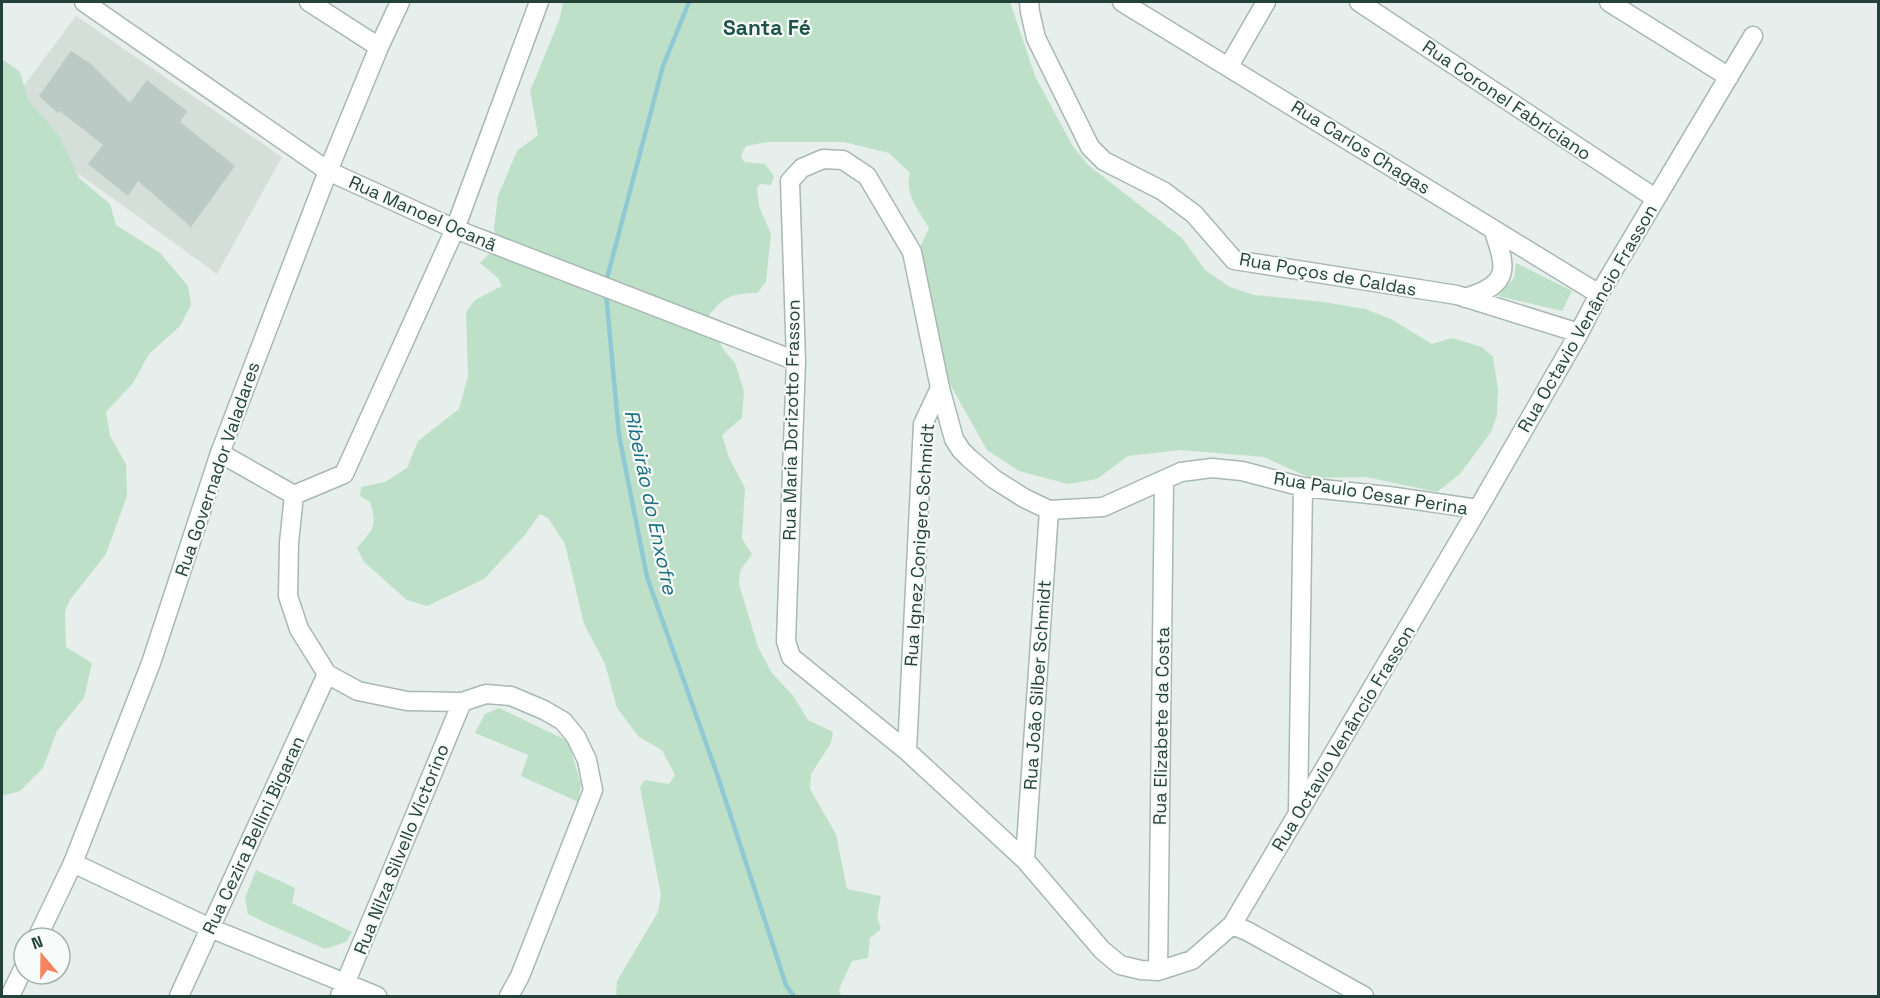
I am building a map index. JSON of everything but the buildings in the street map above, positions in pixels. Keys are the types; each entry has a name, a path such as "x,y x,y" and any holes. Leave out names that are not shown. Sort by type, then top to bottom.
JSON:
{"street":[{"name":"Rua Manoel Ocanã","path":"84,2 328,171 455,229 796,360"},
{"path":"309,2 379,47"},
{"name":"Rua Governador Valadares","path":"44,926 73,863 151,663 220,453 328,171 400,2"},
{"path":"294,495 344,474 455,229 539,2"},
{"name":"Rua Poços de Caldas","path":"1029,2 1036,38 1090,147 1104,161 1163,191 1194,214 1234,260 1465,298 1580,333"},
{"name":"Rua Carlos Chagas","path":"1122,2 1599,294"},
{"path":"1229,66 1266,2"},
{"name":"Rua Coronel Fabriciano","path":"1359,2 1655,198"},
{"path":"1610,2 1729,76"},
{"name":"Rua Octavio Venâncio Frasson","path":"786,642 791,657 907,751 1025,860 1102,950 1120,964 1141,970 1158,971 1192,960 1232,925 1478,509 1655,198 1753,36"},
{"name":"Rua Maria Dorizotto Frasson","path":"786,642 796,360 790,181 802,168 823,159 843,160 867,176 912,252 940,388"},
{"path":"1465,298 1485,292 1498,280 1503,270 1503,255 1493,229"},
{"name":"Rua Paulo Cesar Perina","path":"940,388 954,439 962,450 994,479 1024,498 1049,510 1103,507 1181,472 1212,468 1242,471 1303,487 1478,509"},
{"name":"Rua Ignez Conigero Schmidt","path":"907,751 922,424 940,388"},
{"path":"220,453 294,495"},
{"name":"Rua Elizabete da Costa","path":"1158,971 1164,481"},
{"path":"1298,813 1303,487"},
{"path":"294,495 289,543 288,596 299,629 327,674 358,691 407,701 462,702 486,694 511,696 563,721 576,737 587,760 593,790 520,976 509,996"},
{"name":"Rua João Silber Schmidt","path":"1025,860 1049,510"},
{"name":"Rua Cezira Bellini Bigaran","path":"179,996 327,674"},
{"name":"Rua Nilza Silvello Victorino","path":"343,990 462,702"},
{"path":"73,863 343,990 377,996"},
{"path":"1232,925 1247,931 1364,996"}],"shaded area":[{"path":"76,16 282,157 217,274 2,118"}],"green space":[{"path":"563,2 1010,2 1035,76 1072,145 1088,165 1182,238 1205,270 1230,287 1254,295 1324,302 1365,309 1391,319 1432,344 1452,338 1482,347 1493,357 1498,389 1497,415 1491,432 1460,474 1437,492 1366,477 1310,478 1264,457 1180,450 1128,456 1097,479 1068,484 1019,471 987,450 942,370 914,260 929,228 911,195 910,173 889,153 844,142 769,142 746,146 741,155 744,162 765,164 774,176 771,185 760,184 757,189 759,206 771,234 766,282 757,293 735,295 723,301 708,317 723,349 735,363 744,391 742,418 722,435 729,458 745,488 742,539 752,554 740,571 739,584 758,647 772,673 794,697 808,720 833,732 831,743 811,774 810,789 836,834 847,889 881,896 877,917 881,929 870,938 868,958 852,961 839,989 841,996 616,996 617,981 658,912 661,895 640,787 645,780 669,784 675,775 662,750 639,737 617,708 605,664 584,624 565,544 548,518 540,514 524,536 484,579 427,606 407,600 364,562 357,548 374,523 370,502 360,496 361,487 385,482 407,468 418,441 459,409 468,376 466,312 475,300 502,286 498,278 480,263 496,247 494,227 498,196 517,151 538,135 530,91 560,18"},
{"path":"2,59 20,72 28,100 59,136 79,178 110,204 116,225 160,253 188,286 191,305 180,326 149,354 133,383 106,412 110,436 126,464 127,496 106,554 70,600 65,611 66,647 92,663 84,698 57,731 43,768 20,791 2,796"},
{"path":"1516,263 1572,291 1562,311 1498,296 1514,278"},
{"path":"499,708 568,741 581,784 578,802 521,776 528,755 475,733 485,714"},
{"path":"256,870 295,888 292,903 352,932 346,942 325,949 248,914 245,898"}],"waterway":[{"name":"Ribeirão do Enxofre","path":"606,282 663,66 689,2"},
{"name":"Ribeirão do Enxofre","path":"606,293 619,435 647,577 717,774 786,985 794,996"}],"district":[{"name":"Santa Fé","path":"767,27"}]}
